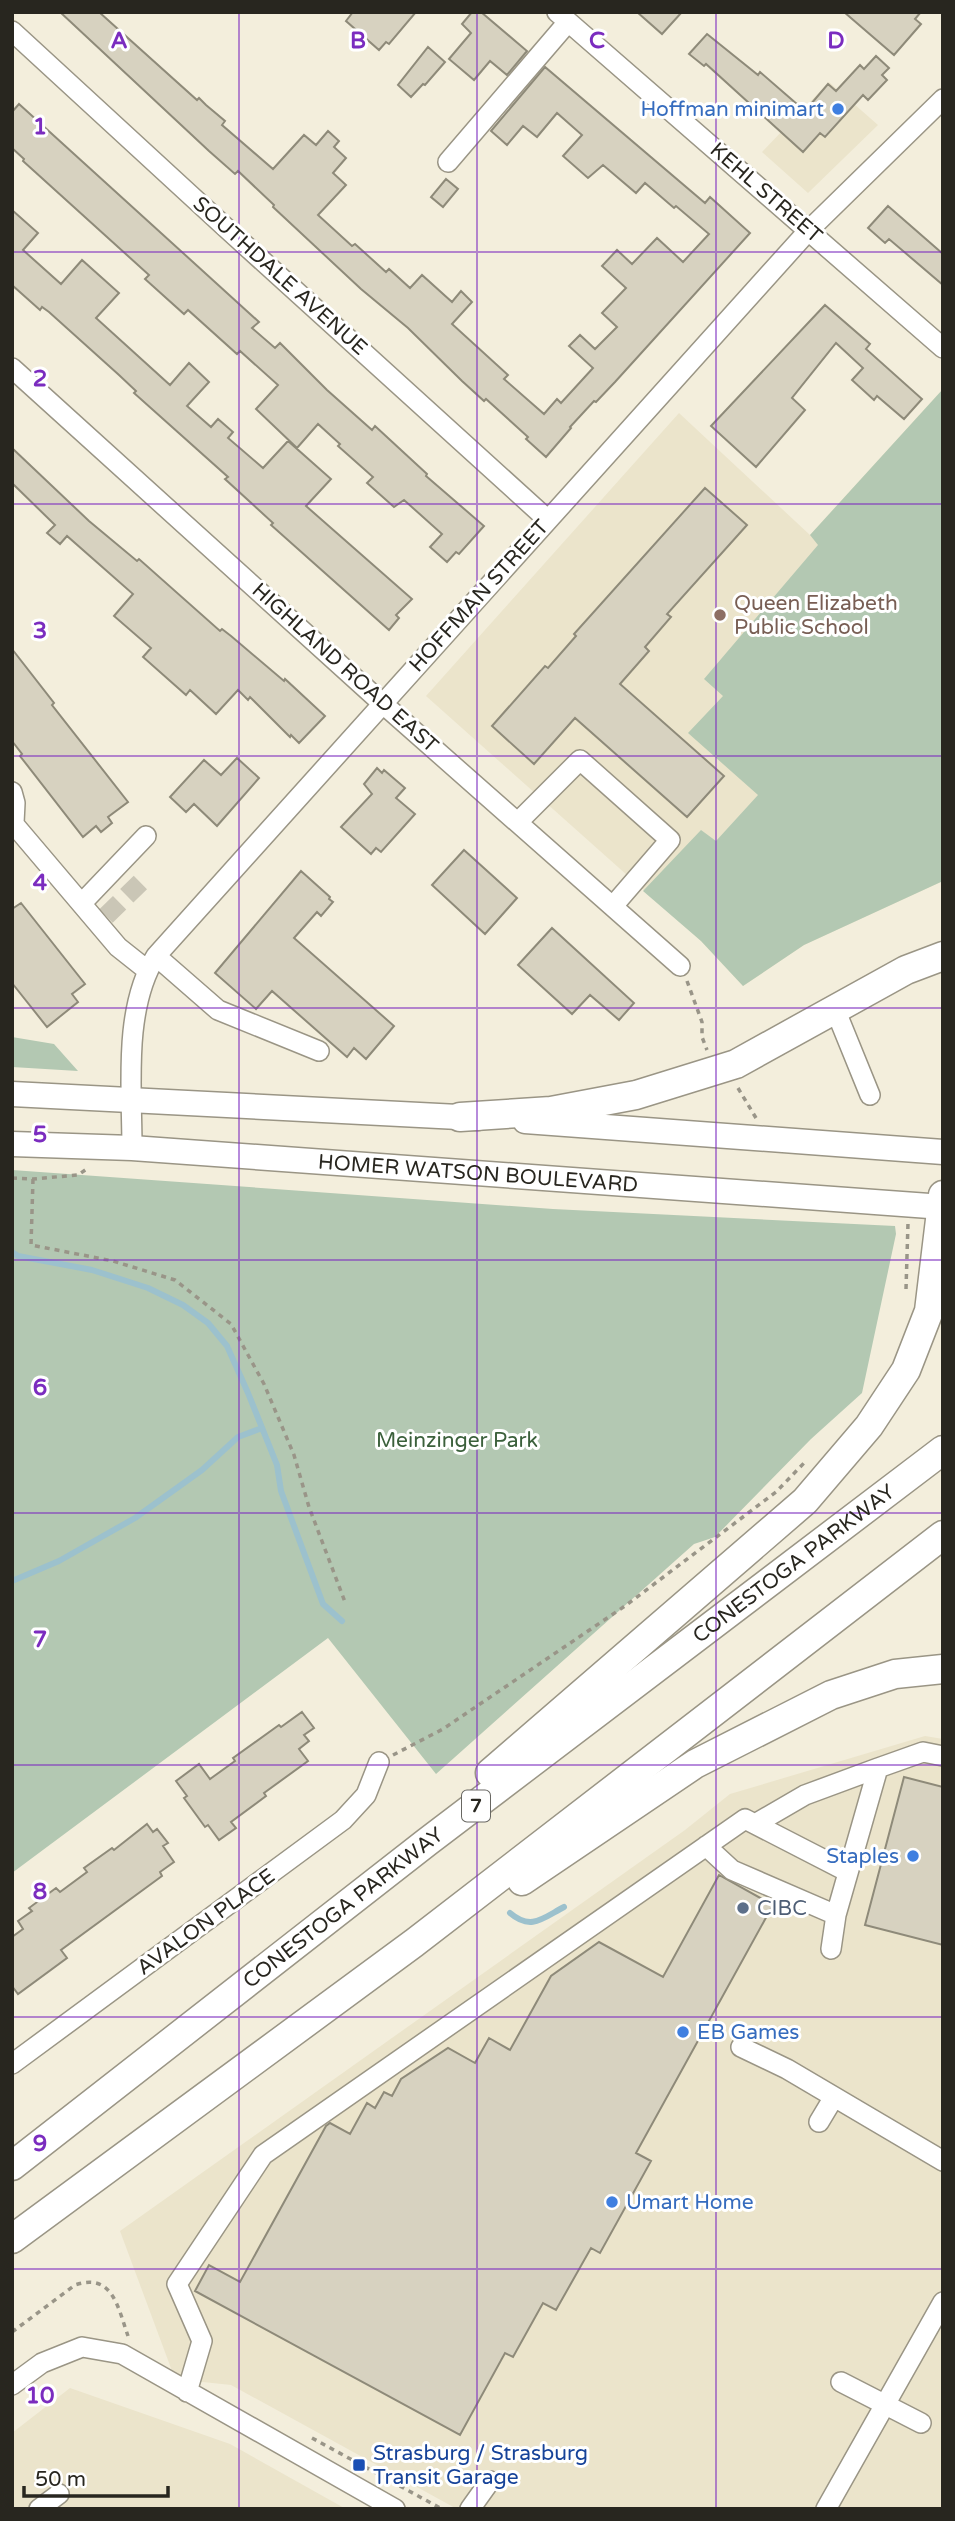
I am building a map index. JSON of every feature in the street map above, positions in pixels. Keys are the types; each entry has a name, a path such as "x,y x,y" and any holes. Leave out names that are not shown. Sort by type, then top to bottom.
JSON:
{"highway":[{"path":"460,1117 551,1111 636,1095 736,1064 906,970 943,956"},
{"path":"427,1842 464,1796 805,1501 869,1426 906,1370 929,1311 942,1203"},
{"name":"CONESTOGA PARKWAY","path":"12,2166 427,1842 943,1450"},
{"path":"12,2239 414,1943 943,1535"},
{"path":"414,1943 479,1910 695,1765 831,1695 895,1674 943,1669"}],"main road":[{"path":"12,1094 460,1117 943,1153"},
{"name":"HOMER WATSON BOULEVARD","path":"12,1144 131,1148 910,1214 942,1203"}],"street":[{"path":"448,162 562,17"},
{"name":"KEHL STREET","path":"562,17 943,348"},
{"name":"SOUTHDALE AVENUE","path":"12,31 548,520"},
{"name":"HOFFMAN STREET","path":"131,1148 133,1044 138,997 152,963 382,703 809,230 943,99"},
{"name":"HIGHLAND ROAD EAST","path":"12,368 382,703 680,966"},
{"path":"518,822 580,760 670,840 613,906"},
{"path":"12,792 15,803 13,823 82,903 103,920 118,947 152,963 218,1010 319,1051"},
{"path":"82,903 146,836"},
{"path":"835,1009 870,1095"},
{"path":"755,1824 805,1795 877,1768 923,1752 943,1756"},
{"name":"AVALON PLACE","path":"12,2064 343,1821 366,1795 379,1762"},
{"path":"831,1949 836,1915 877,1768"},
{"path":"187,2392 202,2341 177,2284 263,2155 745,1819 848,1872"},
{"path":"706,1846 732,1870 836,1915"},
{"path":"741,2047 834,2096 943,2161"},
{"path":"819,2122 834,2096"},
{"path":"826,2509 943,2302"},
{"path":"12,2385 42,2363 82,2347 121,2354 395,2509"},
{"path":"841,2382 921,2423"},
{"path":"470,2509 490,2481"},
{"path":"39,2509 59,2494"}],"path":[{"path":"12,1178 78,1175 92,1164"},
{"path":"33,1179 31,1245 113,1261 175,1280 231,1324 264,1384 294,1455 309,1507 345,1602"},
{"path":"906,1302 910,1214"},
{"path":"379,1762 443,1730 614,1614 776,1492 811,1455"},
{"path":"12,2332 75,2285 95,2282 112,2293 128,2337"}],"shaded area":[{"path":"829,82 878,125 808,193 762,152"},
{"name":"Queen Elizabeth Public School","path":"943,389 943,881 804,945 743,986 701,941 426,696 679,413 810,535"},
{"path":"925,1736 943,1739 943,2509 457,2509 231,2385 175,2379 120,2231 685,1830 730,1794"},
{"path":"70,2388 230,2444 346,2509 12,2509 12,2433"}],"green space":[{"path":"943,389 943,881 804,945 743,986 701,941 643,891 701,830 716,841 758,795 688,733 723,696 704,679 818,545 810,535"},
{"path":"12,1037 54,1044 78,1071 12,1067"},
{"name":"Meinzinger Park","path":"12,1170 553,1209 895,1226 896,1234 862,1393 811,1439 715,1537 694,1544 436,1774 328,1638 12,1873"}],"building":[{"path":"60,12 99,12 197,100 199,98 225,121 222,125 273,169 304,135 316,145 328,131 339,141 334,147 346,158 333,173 346,185 318,215 352,246 355,244 386,272 389,269 410,288 422,275 452,302 461,291 472,302 452,324 508,375 504,379 544,414 557,399 561,403 593,368 569,346 580,335 595,349 617,327 602,313 626,288 602,266 617,250 632,264 657,238 683,262 709,234 645,183 636,193 603,165 588,178 563,156 582,135 557,113 537,137 523,126 507,145 491,131 545,67 705,203 710,197 750,233 615,382 570,427 546,457 526,439 528,437 486,399 484,401 408,328 361,289 238,171 235,174 209,151"},
{"path":"353,12 416,12 389,44 386,42 379,50 346,21"},
{"path":"472,12 481,12 527,51 507,75 490,61 474,80 449,59 471,33 462,24"},
{"path":"637,12 682,12 662,34"},
{"path":"844,12 921,12 915,19 921,24 894,55"},
{"path":"707,34 758,75 760,72 805,111 828,84 836,91 860,65 864,69 876,56 889,68 882,75 887,80 868,100 863,95 825,137 820,133 803,152 706,64 704,66 689,54"},
{"path":"428,47 445,62 411,97 398,85"},
{"path":"19,104 259,322 252,328 275,348 280,343 327,390 372,430 375,426 427,474 426,476 484,526 459,554 456,552 447,562 430,547 442,534 404,500 394,507 367,483 373,477 318,424 297,448 256,409 278,385 240,351 237,354 188,310 184,314 145,279 149,275 12,148 12,112"},
{"path":"446,179 458,189 443,207 431,197"},
{"path":"888,206 943,254 943,285 889,239 885,243 868,228"},
{"path":"12,210 38,233 23,250 61,284 82,260 119,293 96,318 170,385 189,363 209,382 187,406 211,427 218,419 233,432 228,438 263,468 288,441 331,479 306,506 412,599 396,615 399,618 389,630 271,525 273,523 225,479 228,477 134,393 136,391 119,375 49,312 42,307 40,310 12,285"},
{"path":"825,305 870,344 866,349 922,399 904,419 877,396 874,400 852,380 863,368 836,343 792,398 805,410 756,467 711,426"},
{"path":"12,448 89,521 137,561 139,559 220,631 222,629 284,681 285,679 325,716 299,743 250,697 248,700 238,690 216,714 190,690 186,695 143,657 151,648 114,616 133,594 67,536 60,544 47,533 55,525 12,483"},
{"path":"705,488 747,525 667,614 671,617 645,647 649,651 620,684 724,776 687,817 575,718 534,764 492,726 545,666 548,668 576,636 574,634"},
{"path":"12,649 128,802 108,817 112,823 101,832 96,826 83,837 20,756 22,754 12,741"},
{"path":"237,758 259,778 217,826 194,804 186,812 170,797 204,760 221,775"},
{"path":"377,768 382,773 384,770 405,788 396,798 415,814 381,852 376,848 371,854 341,827 372,794 364,784"},
{"path":"464,850 517,898 485,934 432,885"},
{"path":"301,871 333,902 321,916 317,912 294,938 394,1026 366,1059 354,1048 347,1057 272,991 256,1009 215,973"},
{"path":"21,903 85,984 72,994 78,1002 47,1027 12,983 12,909"},
{"path":"552,928 634,1003 619,1020 590,995 572,1014 518,965"},
{"path":"302,1712 314,1728 304,1735 309,1741 299,1749 308,1761 264,1793 266,1796 231,1822 236,1828 219,1840 208,1825 205,1827 184,1798 187,1796 176,1781 199,1764 210,1779 235,1761 233,1758"},
{"name":"Staples","path":"904,1777 943,1787 943,1945 865,1925"},
{"path":"147,1824 153,1832 157,1829 168,1843 163,1846 174,1862 160,1872 162,1876 61,1950 67,1958 18,1994 12,1986 12,1937 23,1929 18,1921 32,1911 29,1908 56,1888 60,1892 87,1872 84,1868 112,1848 114,1850"},
{"path":"719,1875 773,1905 636,2153 651,2161 600,2253 591,2248 556,2310 543,2303 513,2357 505,2353 460,2435 195,2291 209,2265 240,2282 326,2126 330,2123 350,2134 367,2103 375,2108 384,2092 392,2096 401,2079 448,2048 475,2063 489,2038 510,2050 551,1976 599,1942 663,1977"}],"waterway":[{"path":"12,1252 18,1256 92,1270 148,1288 183,1305 208,1323 227,1346 248,1393 277,1465 281,1491 323,1604 342,1621"},
{"path":"12,1581 59,1561 135,1518 202,1470 238,1437 262,1428"},
{"path":"510,1913 531,1922 564,1907"}],"tunnel":[{"path":"106,916 145,878"}],"place":[{"name":"Hoffman minimart","path":"838,109"},
{"name":"Queen Elizabeth Public School","path":"720,615"},
{"name":"Staples","path":"913,1856"},
{"name":"CIBC","path":"743,1908"},
{"name":"EB Games","path":"683,2032"},
{"name":"Umart Home","path":"612,2202"},
{"name":"Strasburg / Strasburg Transit Garage","path":"359,2465"}]}
